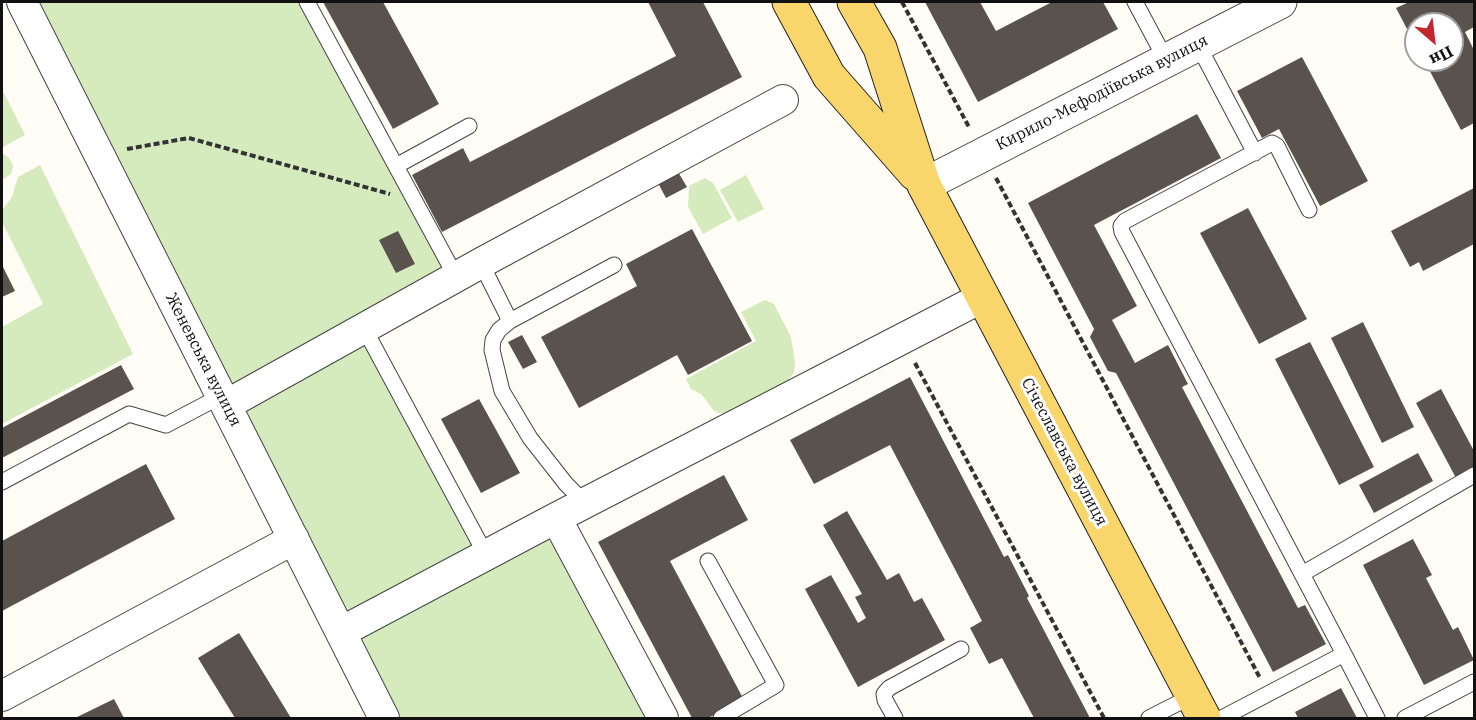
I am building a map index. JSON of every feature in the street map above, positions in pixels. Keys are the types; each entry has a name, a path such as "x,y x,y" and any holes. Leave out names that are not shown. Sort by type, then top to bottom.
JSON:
{"main road":[{"path":"789,2 829,76 924,185"},
{"path":"854,2 880,48 924,185"},
{"name":"Січеславська вулиця","path":"924,185 1198,707"}],"street":[{"name":"Женевська вулиця","path":"22,2 384,718"},
{"name":"Кирило-Мефодіївська вулиця","path":"924,185 1280,2"},
{"path":"223,400 364,328 783,100"},
{"path":"341,632 983,297"},
{"path":"556,518 663,718"},
{"path":"2,696 294,539"}],"lane":[{"path":"308,2 417,202 510,321"},
{"path":"1135,2 1166,60"},
{"path":"1197,44 1255,153"},
{"path":"396,166 470,126"},
{"path":"1309,210 1275,143 1125,221 1121,226 1122,232 1377,718"},
{"path":"585,503 566,484 530,438 502,391 492,350 493,340 499,330 510,321 614,265"},
{"path":"364,328 486,555"},
{"path":"2,482 129,414 166,425 223,400"},
{"path":"1302,574 1474,475"},
{"path":"708,561 776,685 721,718"},
{"path":"895,718 885,700 884,694 889,688 961,649"},
{"path":"1222,718 1344,654"},
{"path":"1405,718 1474,682"},
{"path":"1149,718 1198,707"}],"path":[{"path":"902,2 1268,694"},
{"path":"100,154 189,138 417,202"},
{"path":"902,338 1104,718"}],"green space":[{"path":"22,2 307,2 456,277 364,327 486,554 556,518 663,718 384,718"},
{"path":"2,89 25,135 3,147 2,146"},
{"path":"2,153 9,158 13,166 11,174 2,180"},
{"path":"40,165 133,354 2,424 2,327 43,304 2,222 2,210 12,197 18,177"},
{"path":"746,175 764,209 738,222 720,190"},
{"path":"705,178 713,183 732,218 703,234 688,207 689,186"},
{"path":"765,300 774,304 791,337 795,362 794,373 788,380 725,413 718,413 701,394 691,389 686,379 756,341 741,312"}],"building":[{"path":"323,2 383,2 439,104 393,129"},
{"path":"648,2 703,2 742,77 442,232 412,175 463,148 470,162 676,56"},
{"path":"925,2 980,2 996,31 1052,2 1103,2 1118,29 978,102"},
{"path":"1409,2 1473,2 1474,27 1465,32 1474,50 1474,123 1461,130 1430,72 1464,72 1464,12 1404,12 1404,23 1396,8"},
{"path":"1302,57 1368,181 1320,206 1279,129 1262,138 1237,91"},
{"path":"1197,114 1221,158 1094,225 1137,306 1112,320 1135,363 1168,345 1188,384 1182,387 1298,608 1305,605 1326,644 1273,672 1116,373 1108,371 1090,337 1094,329 1028,203"},
{"path":"678,172 687,187 666,198 658,183"},
{"path":"1474,188 1474,244 1423,271 1419,262 1410,267 1391,231"},
{"path":"1248,208 1307,319 1259,344 1200,233"},
{"path":"692,229 752,341 688,375 677,355 579,408 541,337 637,286 626,264"},
{"path":"398,231 415,264 396,273 379,240"},
{"path":"2,265 15,291 2,297"},
{"path":"1363,322 1414,427 1382,443 1331,338"},
{"path":"522,335 537,362 523,369 508,342"},
{"path":"1310,342 1374,467 1339,485 1275,359"},
{"path":"121,365 134,389 2,458 2,428"},
{"path":"910,377 1004,557 1008,555 1029,596 1027,598 1090,718 1034,718 1002,658 989,664 970,628 982,621 890,445 814,484 790,440"},
{"path":"1441,389 1474,451 1474,468 1456,478 1416,403"},
{"path":"479,399 520,473 481,493 441,419"},
{"path":"1418,453 1433,481 1374,513 1359,485"},
{"path":"146,464 175,519 2,611 2,541"},
{"path":"724,475 748,520 670,561 744,700 708,718 692,718 598,542"},
{"path":"847,511 887,580 899,573 914,602 922,598 945,640 858,687 805,589 831,575 858,623 866,618 855,597 862,594 823,525"},
{"path":"1413,539 1432,575 1426,578 1453,630 1458,627 1474,660 1424,685 1363,565"},
{"path":"239,633 291,718 235,718 198,658"},
{"path":"1341,688 1357,718 1298,718 1295,712"},
{"path":"114,699 124,718 75,718"}]}
